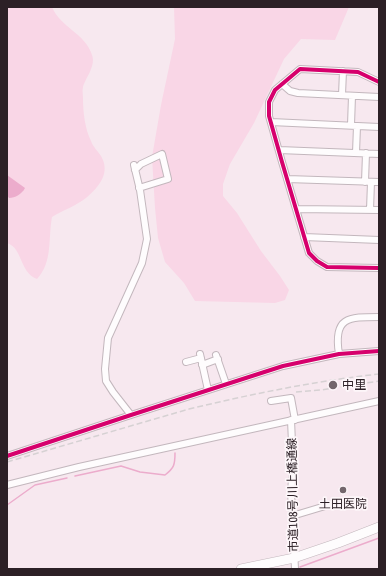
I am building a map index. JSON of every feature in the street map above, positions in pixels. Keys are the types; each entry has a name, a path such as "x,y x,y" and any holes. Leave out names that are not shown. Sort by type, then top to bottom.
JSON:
{"highway":[{"path":"241,569 294,558 379,527"}],"street":[{"path":"379,82 358,72 300,69 275,90 269,102 271,122 278,150 309,253 317,262 327,267 379,268"},
{"path":"342,95 343,71"},
{"path":"282,84 290,91 298,93 379,97"},
{"path":"352,96 356,153"},
{"path":"271,122 379,126"},
{"path":"278,150 379,154"},
{"path":"366,153 370,210"},
{"path":"131,415 106,381 105,369 108,338 142,263 145,253 147,239 139,188 134,168 162,154 168,179 139,188"},
{"path":"287,179 379,182"},
{"path":"296,209 379,210"},
{"path":"304,237 379,240"},
{"path":"339,354 337,340 339,328 344,322 356,317 379,317"},
{"path":"7,456 283,366 339,354 379,351"},
{"path":"186,362 217,357 226,384"},
{"path":"201,359 208,390"},
{"name":"市道108号 川上橋通線","path":"270,401 291,398 293,420 293,466 291,492 295,569"},
{"path":"7,485 79,467 379,400"},
{"path":"292,516 332,504"}],"shaded area":[{"path":"7,7 52,7 61,20 84,41 89,48 93,59 92,67 83,88 83,109 89,136 104,162 104,174 99,184 86,198 52,217 48,257 46,265 37,279 31,276 16,250 7,243"},
{"path":"174,7 349,7 335,40 301,39 284,59 254,123 230,164 223,184 223,196 237,213 261,251 289,290 285,300 275,303 195,301 184,283 165,262 158,238 152,157 175,39"},
{"path":"7,175 25,188 20,194 9,198 7,195"}],"waterway":[{"path":"75,476 121,466 140,472 165,475 173,466 175,461 175,453"},
{"path":"7,505 35,485 67,478"},
{"path":"300,567 379,538"}],"railway":[{"path":"7,462 189,409 284,388 379,374"},
{"path":"296,392 321,390 379,381"}],"cycle path":[{"path":"379,82 358,72 300,69 275,90 269,102 269,116 309,253 317,261 327,267 379,268"},
{"path":"7,456 283,366 339,354 379,351"}],"place":[{"name":"中里","path":"333,385"},
{"name":"土田医院","path":"343,490"}]}
